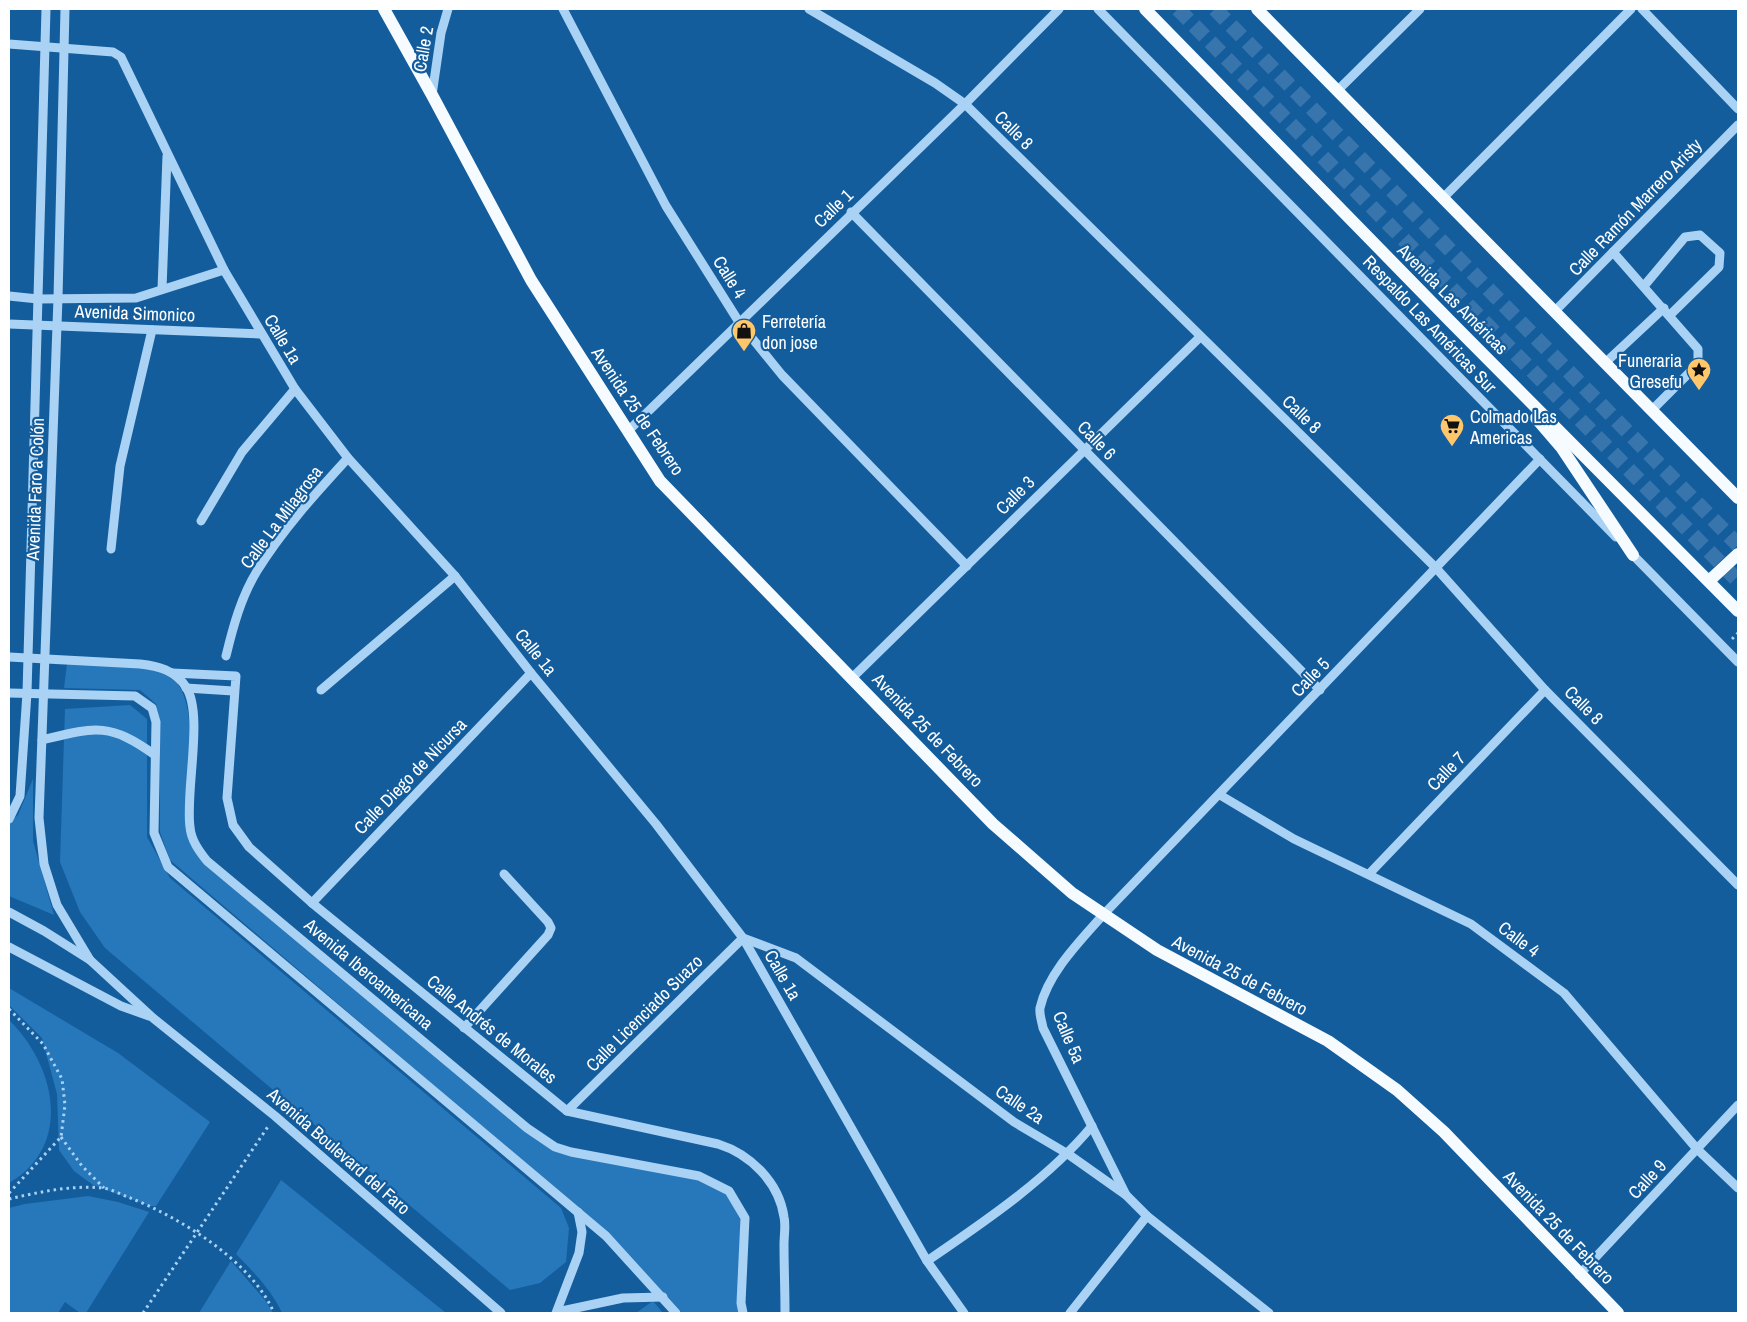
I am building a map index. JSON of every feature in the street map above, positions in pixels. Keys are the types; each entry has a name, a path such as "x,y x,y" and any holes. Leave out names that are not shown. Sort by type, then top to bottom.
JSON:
{"main road":[{"name":"Avenida 25 de Febrero","path":"384,9 432,94 531,280 660,481 853,677 993,824 1072,893 1157,950 1328,1041 1397,1090 1444,1132 1579,1275 1618,1313"},
{"name":"Avenida Las Américas","path":"1146,9 1450,321 1738,611"},
{"path":"1257,9 1738,498"},
{"path":"1450,321 1561,446 1633,555"},
{"path":"1709,581 1738,554"}],"street":[{"name":"Avenida Faro a Colón","path":"9,819 20,796 27,693 46,9"},
{"name":"Avenida Faro a Colón","path":"65,9 58,298 39,818 44,864 57,905 90,960"},
{"name":"Calle 2","path":"432,94 441,33 448,9"},
{"name":"Calle 4","path":"563,9 666,206 739,322 782,374 967,566"},
{"name":"Calle 8","path":"809,9 935,83 964,104 1436,568 1545,690 1738,885"},
{"name":"Calle 1","path":"629,430 1059,9"},
{"name":"Respaldo Las Américas Sur","path":"1098,9 1738,662"},
{"path":"1337,91 1420,9"},
{"path":"1444,197 1631,9"},
{"path":"1642,9 1738,109"},
{"name":"Calle 1a","path":"9,44 113,52 120,57 224,270 294,389 348,458 455,576 531,673 656,824 743,938 927,1261 964,1313"},
{"name":"Calle Ramón Marrero Aristy","path":"1555,311 1738,125"},
{"path":"162,289 167,153"},
{"name":"Calle 6","path":"852,212 1320,690"},
{"path":"1605,363 1719,267 1720,253 1700,234 1685,237 1644,286"},
{"path":"1613,252 1698,349 1698,364 1652,410"},
{"name":"Avenida Simonico","path":"9,296 38,299 136,298 224,270"},
{"name":"Avenida Simonico","path":"9,324 260,334"},
{"path":"111,549 120,466 152,330"},
{"name":"Calle 3","path":"853,677 1200,336"},
{"path":"201,521 242,452 294,389"},
{"name":"Calle La Milagrosa","path":"226,656 236,618 257,571 316,492 348,458"},
{"name":"Calle 5","path":"1103,915 1540,459"},
{"path":"321,690 455,576"},
{"name":"Avenida Iberoamericana","path":"9,657 140,664 159,666 172,673 186,688 193,710 190,828 198,849 207,860 527,1128 555,1147 699,1176 729,1191 745,1218 740,1303 743,1313"},
{"name":"Calle Andrés de Morales","path":"172,673 236,676 233,691 227,798 233,825 249,847 312,903 567,1111 718,1144 735,1149 752,1161 767,1178 778,1198 784,1218 785,1313"},
{"name":"Calle Diego de Nicursa","path":"312,903 531,673"},
{"path":"186,688 233,691"},
{"name":"Calle 7","path":"1369,874 1545,690"},
{"path":"9,693 135,696 152,708 156,722 154,833 168,867 606,1236 676,1313"},
{"path":"42,740 86,730 103,730 118,732 132,738 155,755"},
{"name":"Calle 4","path":"1220,795 1294,839 1471,924 1564,993 1697,1149 1738,1188"},
{"path":"464,1028 548,935 551,928 548,922 504,874"},
{"name":"Avenida Boulevard del Faro","path":"9,912 90,960 153,1018 275,1116 501,1313"},
{"name":"Calle 5a","path":"1103,915 1074,948 1047,988 1040,1010 1043,1028 1126,1195"},
{"name":"Calle Licenciado Suazo","path":"567,1111 743,938"},
{"name":"Calle 2a","path":"743,938 796,958 1014,1122 1068,1154 1126,1195 1147,1216 1269,1313"},
{"name":"Avenida Boulevard del Faro","path":"9,947 41,962 121,1006 153,1018"},
{"name":"Calle 9","path":"1579,1275 1738,1105"},
{"path":"927,1261 966,1234 1068,1154 1092,1126"},
{"path":"556,1313 579,1253 582,1232 578,1212"},
{"path":"1070,1313 1147,1216"},
{"path":"556,1313 623,1298 663,1297"}],"path":[{"path":"9,1009 43,1044 62,1079 65,1105 61,1137 9,1193"},
{"path":"142,1313 275,1116"},
{"path":"61,1137 82,1166 104,1188"},
{"path":"9,1199 48,1190 104,1188 157,1208 195,1232 235,1262 268,1300 274,1313"}],"shaded area":[{"path":"67,664 144,667 155,669 172,678 183,693 188,714 190,738 186,829 191,844 206,866 556,1151 698,1180 727,1194 741,1221 740,1313 682,1313 618,1243 170,860 160,832 160,721 156,704 140,690 64,688"},
{"path":"130,705 147,719 147,837 170,878 561,1208 569,1228 566,1262 540,1283 510,1290 105,948 80,912 60,862 65,709"},
{"path":"33,779 33,841 54,915 9,896 9,823 18,815"},
{"path":"9,988 118,1053 210,1122 156,1206 150,1206 93,1185 74,1171 59,1150 57,1094 42,1038 9,1005"},
{"path":"9,1020 25,1038 38,1059 46,1081 51,1104 50,1127 43,1148 30,1167 9,1183"},
{"path":"281,1180 446,1313 282,1313 268,1289 236,1254"},
{"path":"88,1196 118,1202 149,1212 86,1313 80,1313 65,1302 58,1313 9,1313 9,1208 25,1204"},
{"path":"231,1261 265,1300 273,1313 199,1313"},
{"path":"653,1301 663,1313 636,1313"}],"tunnel":[{"path":"1178,9 1738,581"},
{"path":"1215,9 1738,545"}],"place":[{"name":"Ferretería don jose","path":"744,352"},
{"name":"Funeraria Gresefu","path":"1699,391"},
{"name":"Colmado Las Americas","path":"1452,447"}]}
